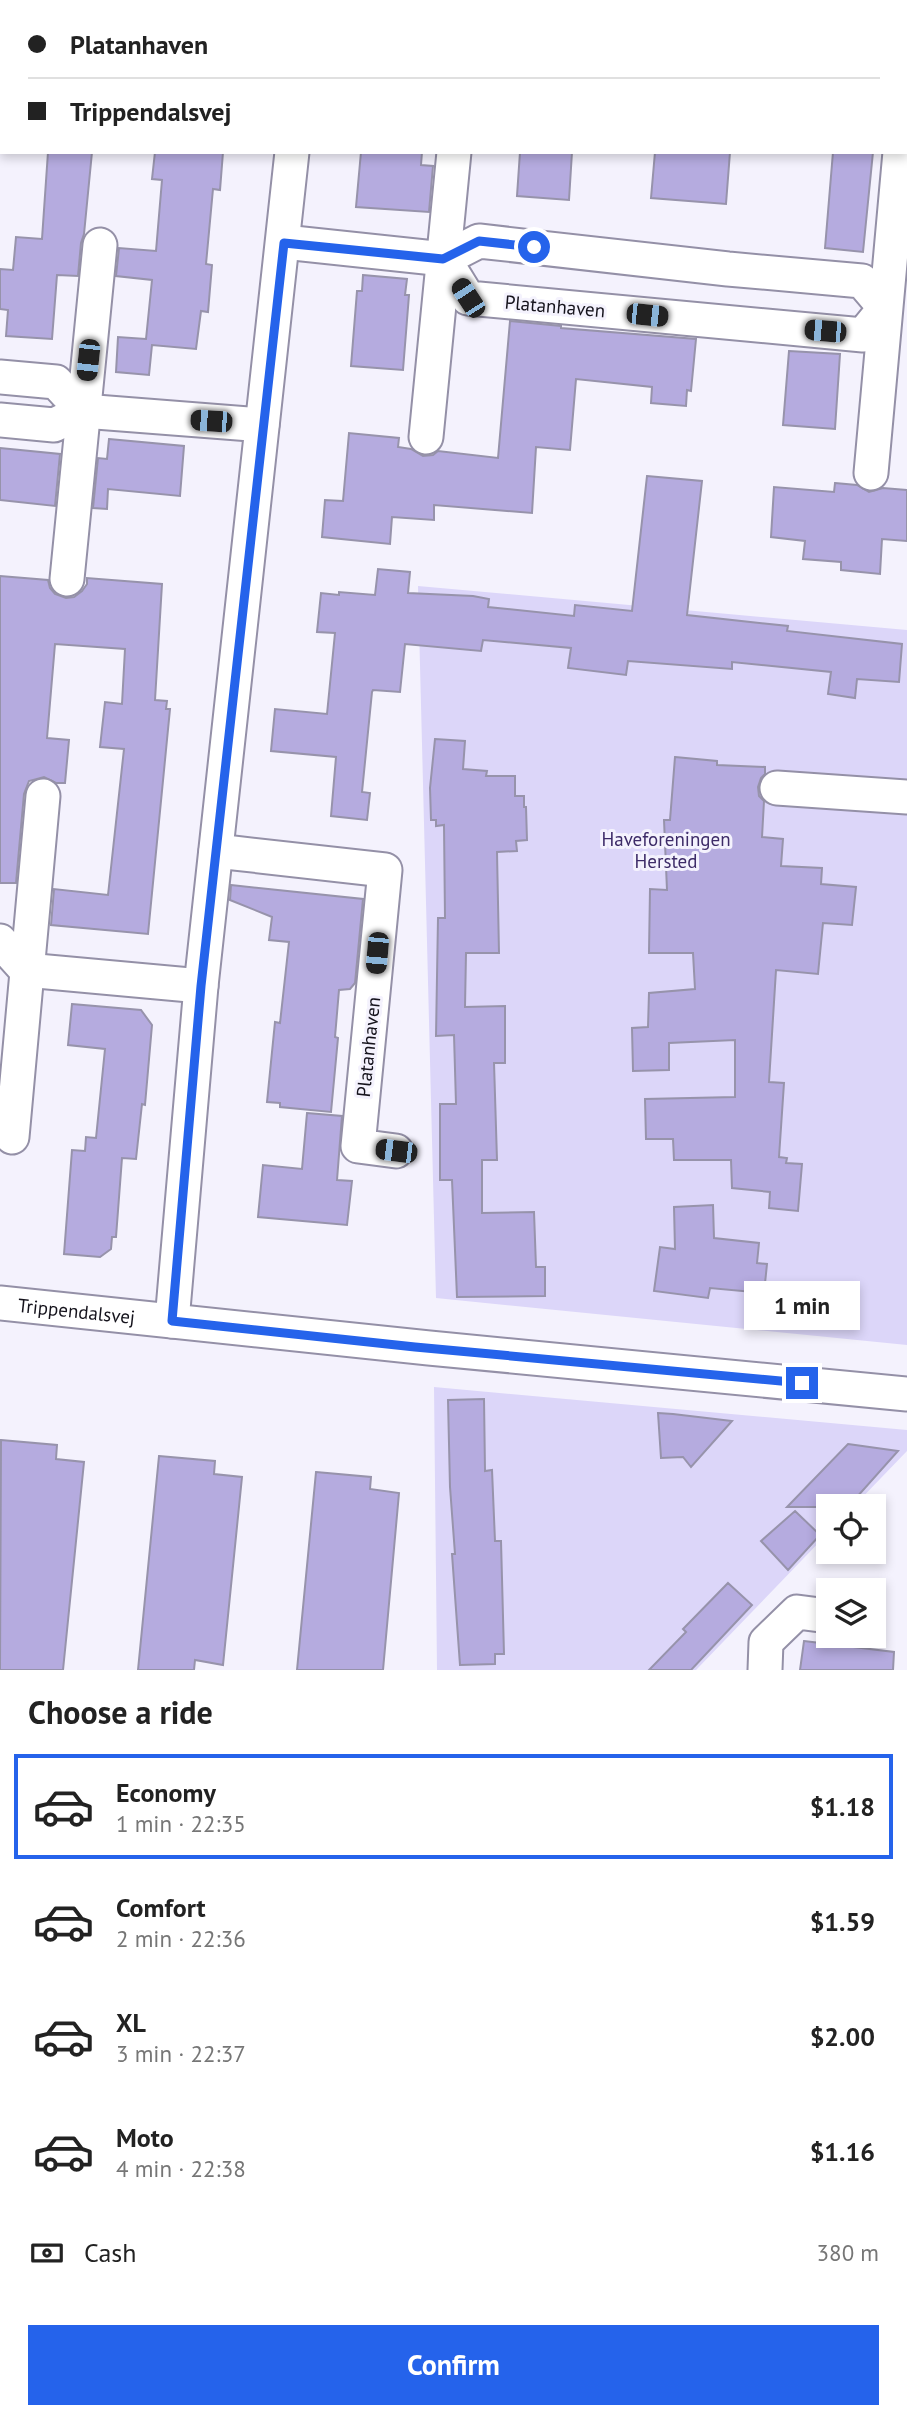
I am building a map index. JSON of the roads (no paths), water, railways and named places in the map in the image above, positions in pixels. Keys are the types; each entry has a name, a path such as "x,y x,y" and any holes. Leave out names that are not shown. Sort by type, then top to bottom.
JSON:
{"street":[{"path":"172,1321 201,986 292,154"},
{"path":"426,437 454,154"},
{"path":"871,473 900,154"},
{"path":"284,243 443,259 479,241 862,281 885,308"},
{"path":"67,579 100,245"},
{"name":"Platanhaven","path":"443,259 468,298 863,335 885,308"},
{"path":"0,377 56,382 83,411"},
{"path":"0,420 54,425 83,411 262,425"},
{"path":"777,788 907,797"},
{"path":"12,1137 13,978 44,796"},
{"name":"Platanhaven","path":"216,851 385,870 358,1146 396,1151"},
{"path":"0,941 13,978"},
{"path":"13,978 201,986"},
{"name":"Trippendalsvej","path":"0,1303 907,1394"},
{"path":"765,1670 766,1642 797,1612 816,1614"}],"park label":[{"name":"Haveforeningen Hersted","path":"666,850"}]}
